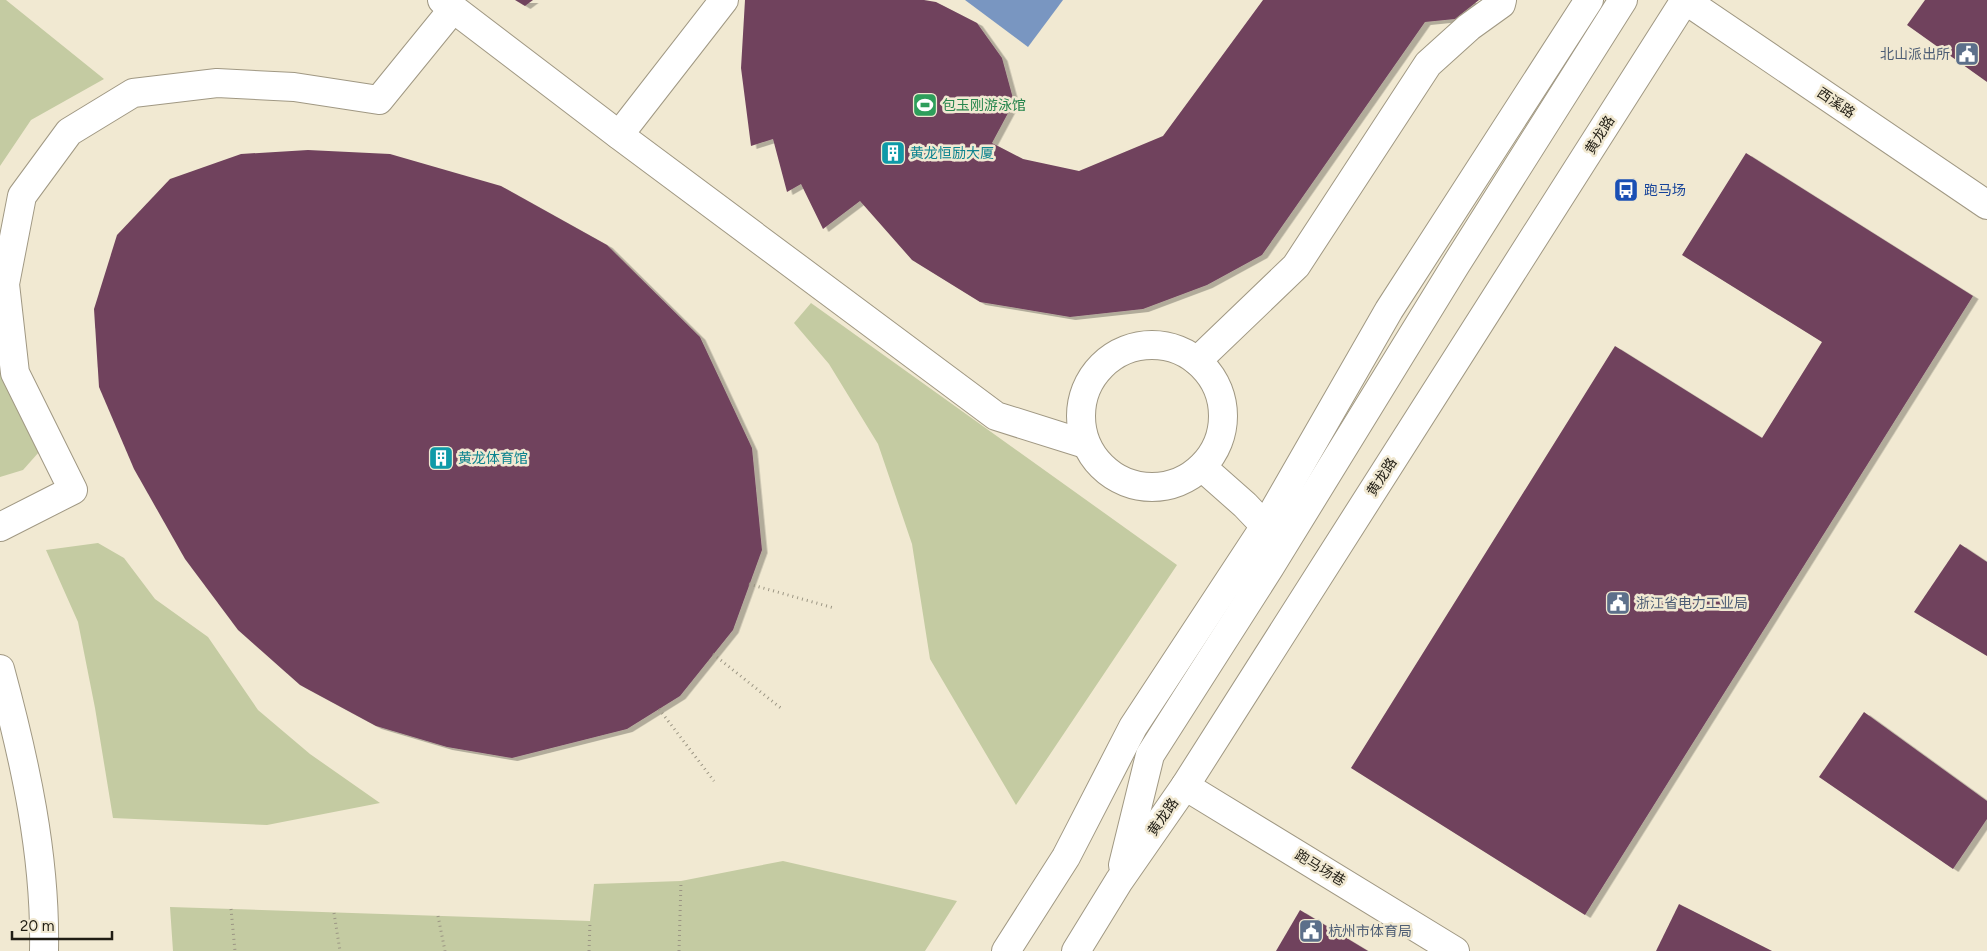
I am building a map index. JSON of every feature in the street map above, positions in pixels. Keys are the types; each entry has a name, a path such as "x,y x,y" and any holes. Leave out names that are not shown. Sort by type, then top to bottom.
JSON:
{"street":[{"path":"619,135 724,0"},
{"path":"1197,360 1296,266 1428,64 1469,27 1501,4 1502,0"},
{"path":"1006,951 1066,857 1133,727 1265,526 1389,310 1589,0"},
{"path":"1119,881 1150,755 1270,567 1455,266 1623,0"},
{"name":"黄龙路","path":"1076,951 1119,881 1185,786 1685,0"},
{"name":"西溪路","path":"1685,0 1987,206"},
{"path":"0,527 73,490 15,373 5,284 22,196 69,132 133,93 217,83 294,87 379,100 448,5 996,416 1086,444"},
{"path":"1152,344 1176,349 1197,360 1213,379 1222,402 1223,426 1216,449 1202,468 1183,481 1161,488 1138,487 1116,478 1098,464 1086,444 1080,421 1082,398 1091,377 1107,359 1128,348 1152,344"},
{"path":"1202,468 1245,505 1265,526"},
{"path":"0,669 17,730 35,822 45,920 44,951"},
{"name":"跑马场巷","path":"1185,786 1456,951"}],"path":[{"path":"749,584 834,608"},
{"path":"713,654 782,709"},
{"path":"659,709 714,781"},
{"path":"679,951 681,881"},
{"path":"231,909 236,951"},
{"path":"334,913 340,951"},
{"path":"438,916 445,951"},
{"path":"589,951 590,921"}],"green space":[{"path":"0,0 6,0 104,79 31,120 0,166"},
{"path":"811,303 1177,565 1016,805 930,659 912,544 878,444 829,364 794,323"},
{"path":"0,372 39,452 23,470 0,477"},
{"path":"98,543 124,558 155,599 208,637 258,710 310,754 380,803 267,825 113,818 95,708 78,622 46,550"},
{"path":"783,861 957,901 925,951 173,951 170,907 590,921 594,884 681,881"}],"water":[{"path":"965,0 1063,0 1028,47"}],"building":[{"path":"515,0 533,0 525,6"},
{"name":"黄龙恒励大厦","path":"745,0 924,0 936,2 977,23 1002,58 1014,102 992,143 1023,159 1079,171 1163,136 1263,0 1479,0 1455,19 1425,22 1262,255 1207,285 1143,309 1070,317 980,302 912,260 860,201 823,229 801,184 787,192 773,139 751,146 741,68"},
{"name":"北山派出所","path":"1925,0 1987,0 1987,82 1907,25"},
{"name":"黄龙体育馆","path":"308,150 390,154 501,186 607,245 700,337 752,448 762,550 733,630 680,696 627,729 512,758 447,747 376,726 300,685 238,630 185,559 134,469 99,387 94,309 117,235 170,179 241,154"},
{"name":"浙江省电力工业局","path":"1746,153 1973,296 1585,915 1351,768 1615,346 1762,438 1822,342 1682,255"},
{"path":"1960,544 1987,562 1987,656 1914,612"},
{"path":"1864,712 1987,801 1987,819 1953,869 1819,777"},
{"path":"1679,904 1772,951 1656,951"},
{"name":"杭州市体育局","path":"1300,910 1368,951 1276,951"}],"place":[{"name":"北山派出所","path":"1967,54"},
{"name":"包玉刚游泳馆","path":"925,105"},
{"name":"黄龙恒励大厦","path":"893,153"},
{"name":"跑马场","path":"1626,190"},
{"name":"黄龙体育馆","path":"441,458"},
{"name":"浙江省电力工业局","path":"1618,603"},
{"name":"杭州市体育局","path":"1311,931"}]}
